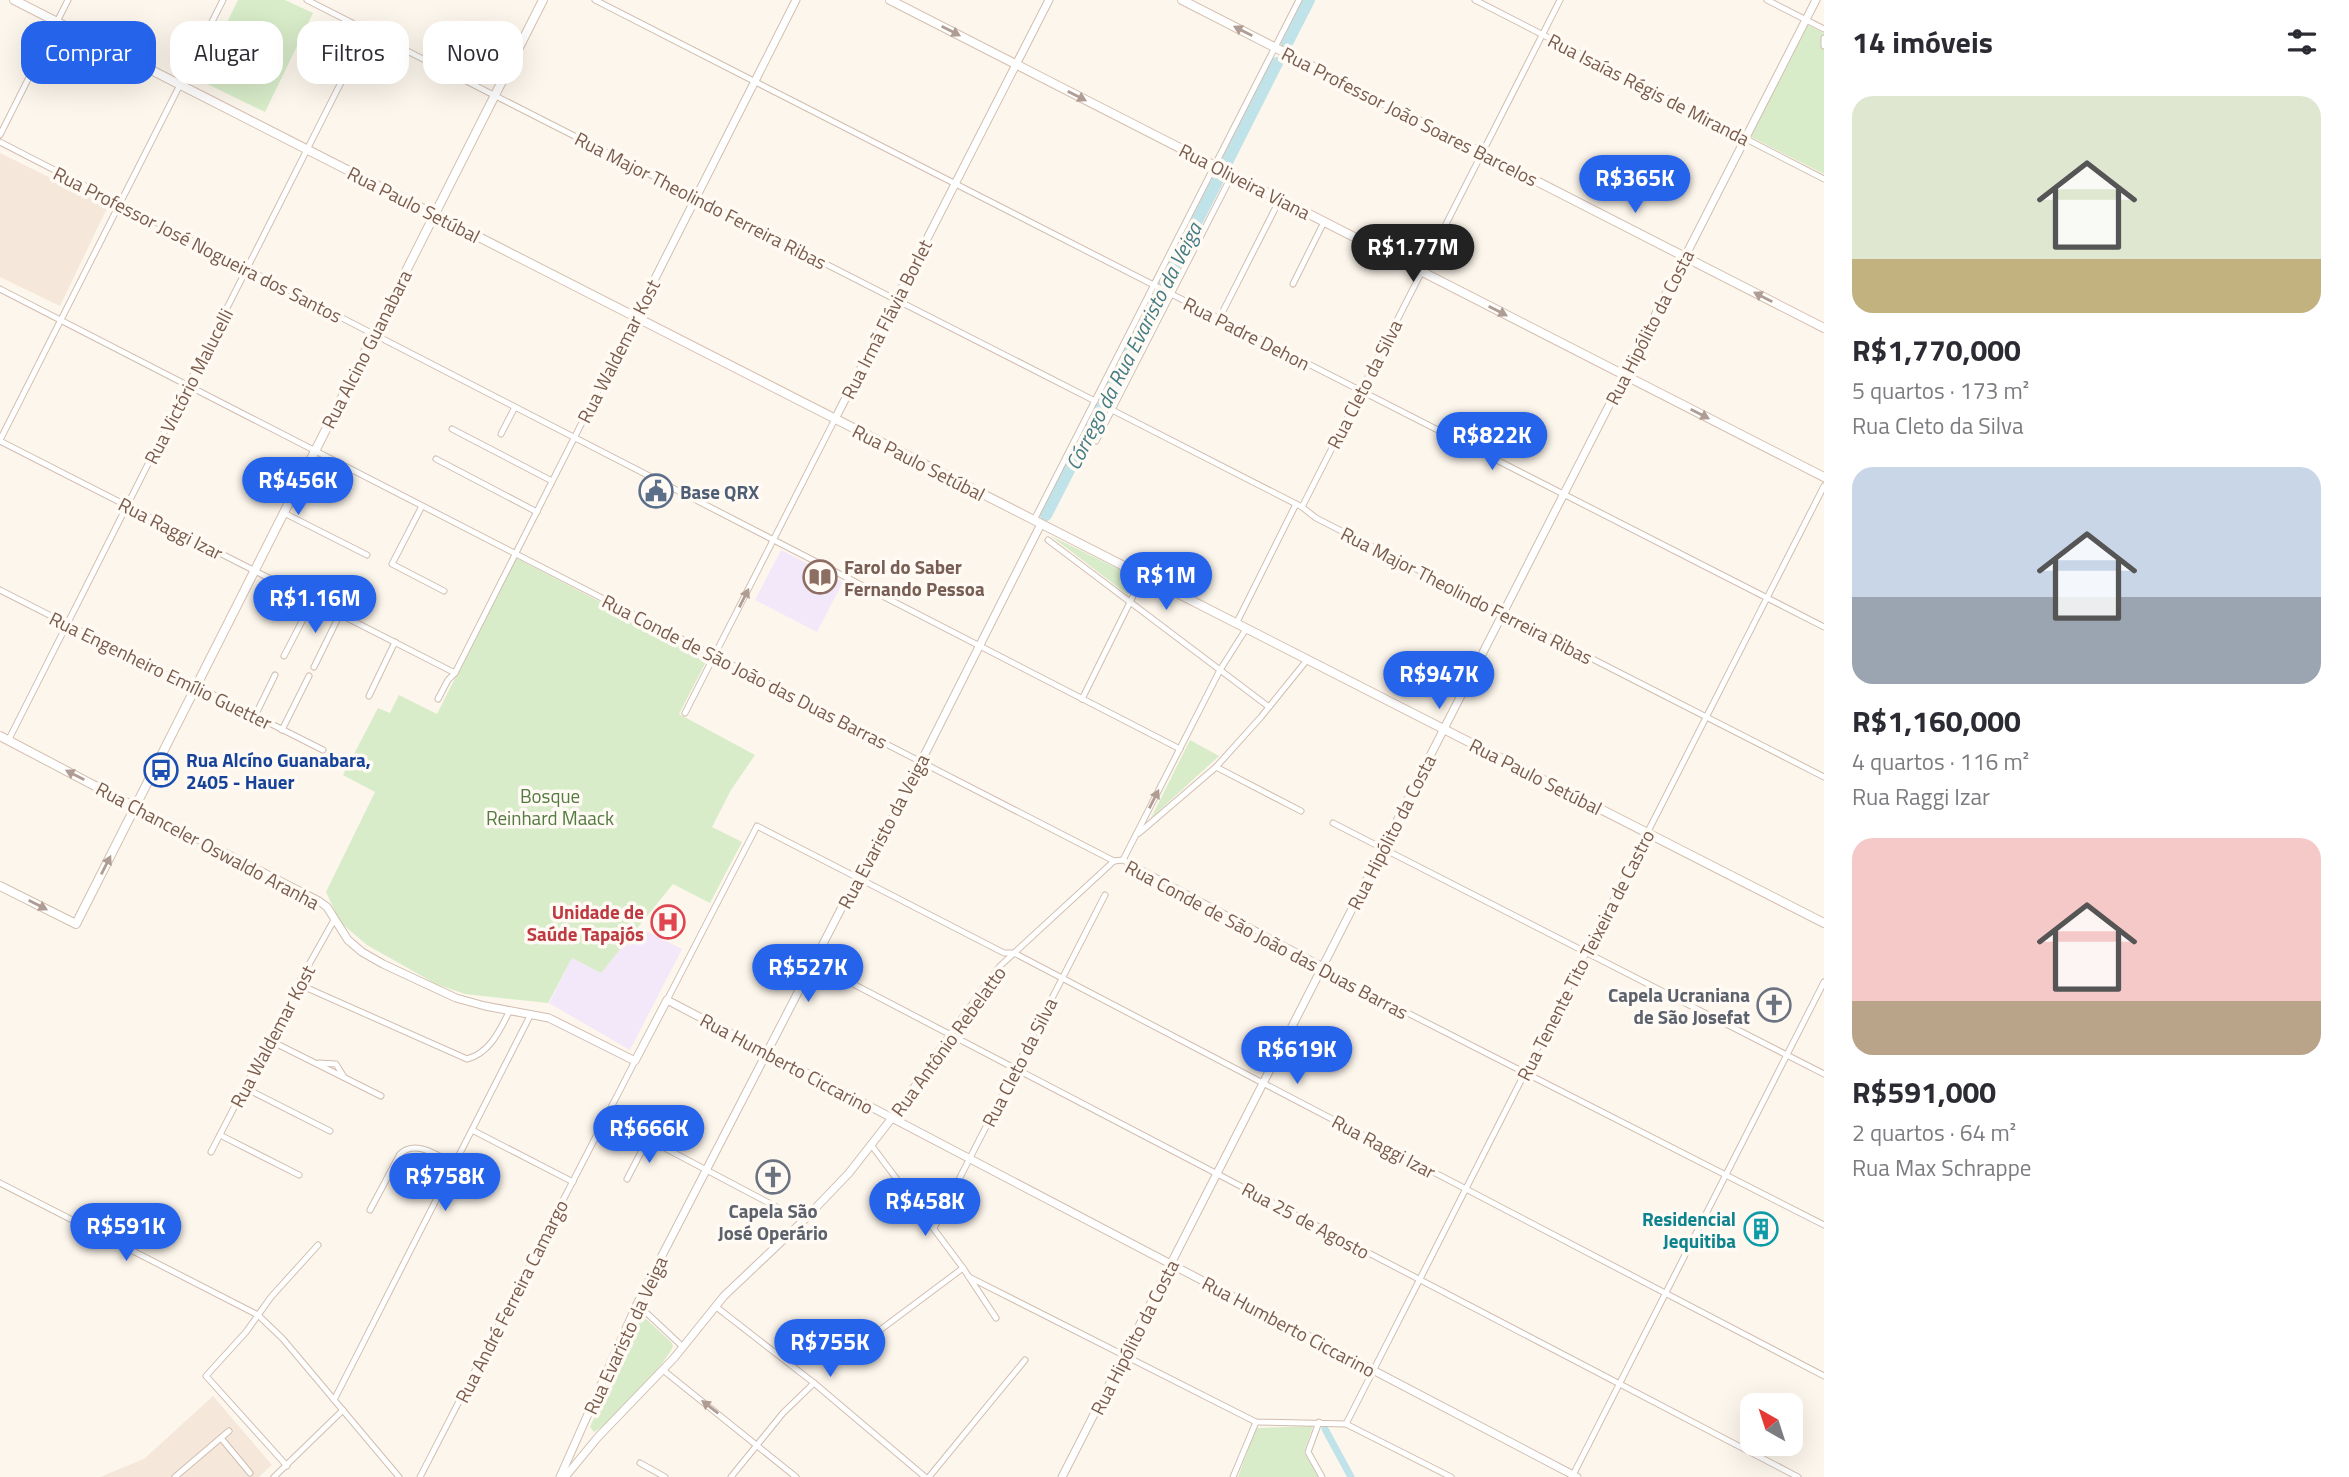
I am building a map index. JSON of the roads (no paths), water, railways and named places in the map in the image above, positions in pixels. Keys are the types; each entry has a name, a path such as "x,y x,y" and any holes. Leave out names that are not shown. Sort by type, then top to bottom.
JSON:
{"main road":[{"name":"Rua Paulo Setúbal","path":"14,0 55,21"},
{"name":"Rua Alcino Guanabara","path":"0,886 76,924 543,0"},
{"name":"Rua Oliveira Viana","path":"890,0 1824,477"},
{"name":"Rua Professor João Soares Barcelos","path":"1182,0 1824,328"},
{"name":"Rua Paulo Setúbal","path":"156,73 1824,923"},
{"name":"Rua Chanceler Oswaldo Aranha","path":"4,738 135,807"}],"street":[{"path":"58,21 68,0"},
{"path":"0,440 223,0"},
{"name":"Rua Major Theolindo Ferreira Ribas","path":"307,0 348,21"},
{"name":"Rua Padre Dehon","path":"595,0 1824,627"},
{"name":"Rua Waldemar Kost","path":"438,699 455,673 516,554 796,0"},
{"name":"Rua Irmã Flávia Borlet","path":"685,713 1049,0"},
{"name":"Rua Evaristo da Veiga","path":"563,1477 637,1304 980,646 1095,401 1299,0"},
{"name":"Rua Isaías Régis de Miranda","path":"1475,0 1824,178"},
{"name":"Rua Cleto da Silva","path":"1236,624 1361,391 1560,0"},
{"path":"1767,0 1824,29"},
{"path":"1785,9 1787,0"},
{"name":"Rua Hipólito da Costa","path":"1062,1477 1816,0"},
{"path":"1824,38 1824,46"},
{"name":"Rua Major Theolindo Ferreira Ribas","path":"409,52 1095,401"},
{"path":"0,135 26,84"},
{"name":"Rua Victório Malucelli","path":"4,738 67,624 340,84"},
{"name":"Rua Professor José Nogueira dos Santos","path":"0,142 1180,749"},
{"path":"1096,441 1231,175"},
{"path":"1219,318 1280,199"},
{"path":"1293,284 1324,222"},
{"name":"Rua Conde de São João das Duas Barras","path":"0,289 1114,861 1123,860 1323,965 1335,976 1824,1225"},
{"path":"501,434 515,407"},
{"name":"Rua Major Theolindo Ferreira Ribas","path":"1112,410 1299,505 1312,516 1824,777"},
{"path":"452,429 552,481"},
{"name":"Rua Raggi Izar","path":"0,440 455,673"},
{"path":"436,459 537,512"},
{"name":"Rua Tenente Tito Teixeira de Castro","path":"1346,1424 1824,486"},
{"path":"422,506 392,564 444,591"},
{"path":"284,513 367,555"},
{"path":"1048,540 1269,707"},
{"path":"1082,699 1143,576"},
{"name":"Rua Engenheiro Emílio Guetter","path":"0,590 185,684 196,686 323,750"},
{"path":"285,656 313,600"},
{"path":"314,667 340,614"},
{"path":"1123,860 1220,670 1246,629"},
{"path":"369,696 395,642"},
{"path":"1135,836 1216,767 1307,660"},
{"path":"255,716 275,675"},
{"path":"282,730 309,676"},
{"path":"1216,767 1301,811"},
{"name":"Rua Chanceler Oswaldo Aranha","path":"135,807 319,901 327,907 348,940 372,959 443,993 471,1003 556,1021 635,1061"},
{"path":"1333,824 1824,1074"},
{"name":"Rua Raggi Izar","path":"757,826 1004,953 1014,953 1824,1376"},
{"name":"Rua André Ferreira Camargo","path":"419,1477 757,826"},
{"name":"Rua Antônio Rebelatto","path":"563,1477 663,1370 742,1277 803,1221 872,1146 995,973 1114,861"},
{"name":"Rua Cleto da Silva","path":"934,1228 1105,895"},
{"name":"Rua Waldemar Kost","path":"211,1152 334,920"},
{"name":"Rua 25 de Agosto","path":"814,963 1798,1477"},
{"path":"1574,1476 1824,982"},
{"path":"298,984 467,1059 488,1047 510,1010"},
{"name":"Rua Humberto Ciccarino","path":"667,1000 1574,1476"},
{"path":"334,1400 531,1014"},
{"path":"269,1040 380,1096"},
{"path":"245,1088 330,1131"},
{"path":"606,1117 803,1221"},
{"path":"472,1130 573,1182"},
{"path":"220,1135 299,1175"},
{"path":"627,1179 648,1139"},
{"path":"370,1210 400,1154 407,1148 415,1146 455,1164"},
{"path":"872,1146 963,1268 996,1318"},
{"path":"0,1184 258,1315 399,1477"},
{"path":"287,1466 206,1376 318,1245"},
{"path":"864,1342 963,1268"},
{"path":"969,1277 1256,1422 1346,1424 1451,1477"},
{"path":"637,1304 683,1347"},
{"path":"715,1306 814,1383 927,1477 1025,1360"},
{"path":"663,1370 796,1477"},
{"path":"731,1477 783,1413 814,1383"},
{"path":"274,1477 343,1410"},
{"path":"1233,1477 1256,1422"},
{"path":"1319,1422 1308,1452 1322,1477"},
{"path":"582,1429 598,1437"},
{"path":"176,1477 184,1474 229,1431"},
{"path":"221,1438 250,1473"},
{"path":"640,1462 664,1477"}],"waterway":[{"name":"Córrego da Rua Evaristo da Veiga","path":"1287,43 1309,0"},
{"name":"Córrego da Rua Evaristo da Veiga","path":"1226,164 1277,63"},
{"name":"Córrego da Rua Evaristo da Veiga","path":"1046,515 1220,176"},
{"path":"1325,1429 1351,1477"}],"place":[{"name":"Base QRX","path":"656,491"},
{"name":"Farol do Saber Fernando Pessoa","path":"820,577"},
{"name":"Rua Alcíno Guanabara, 2405 - Hauer","path":"161,770"},
{"name":"Unidade de Saúde Tapajós","path":"668,922"},
{"name":"Capela Ucraniana de São Josefat","path":"1774,1005"},
{"name":"Capela São José Operário","path":"773,1177"},
{"name":"Residencial Jequitiba","path":"1761,1229"}],"park label":[{"name":"Bosque Reinhard Maack","path":"550,806"}]}
